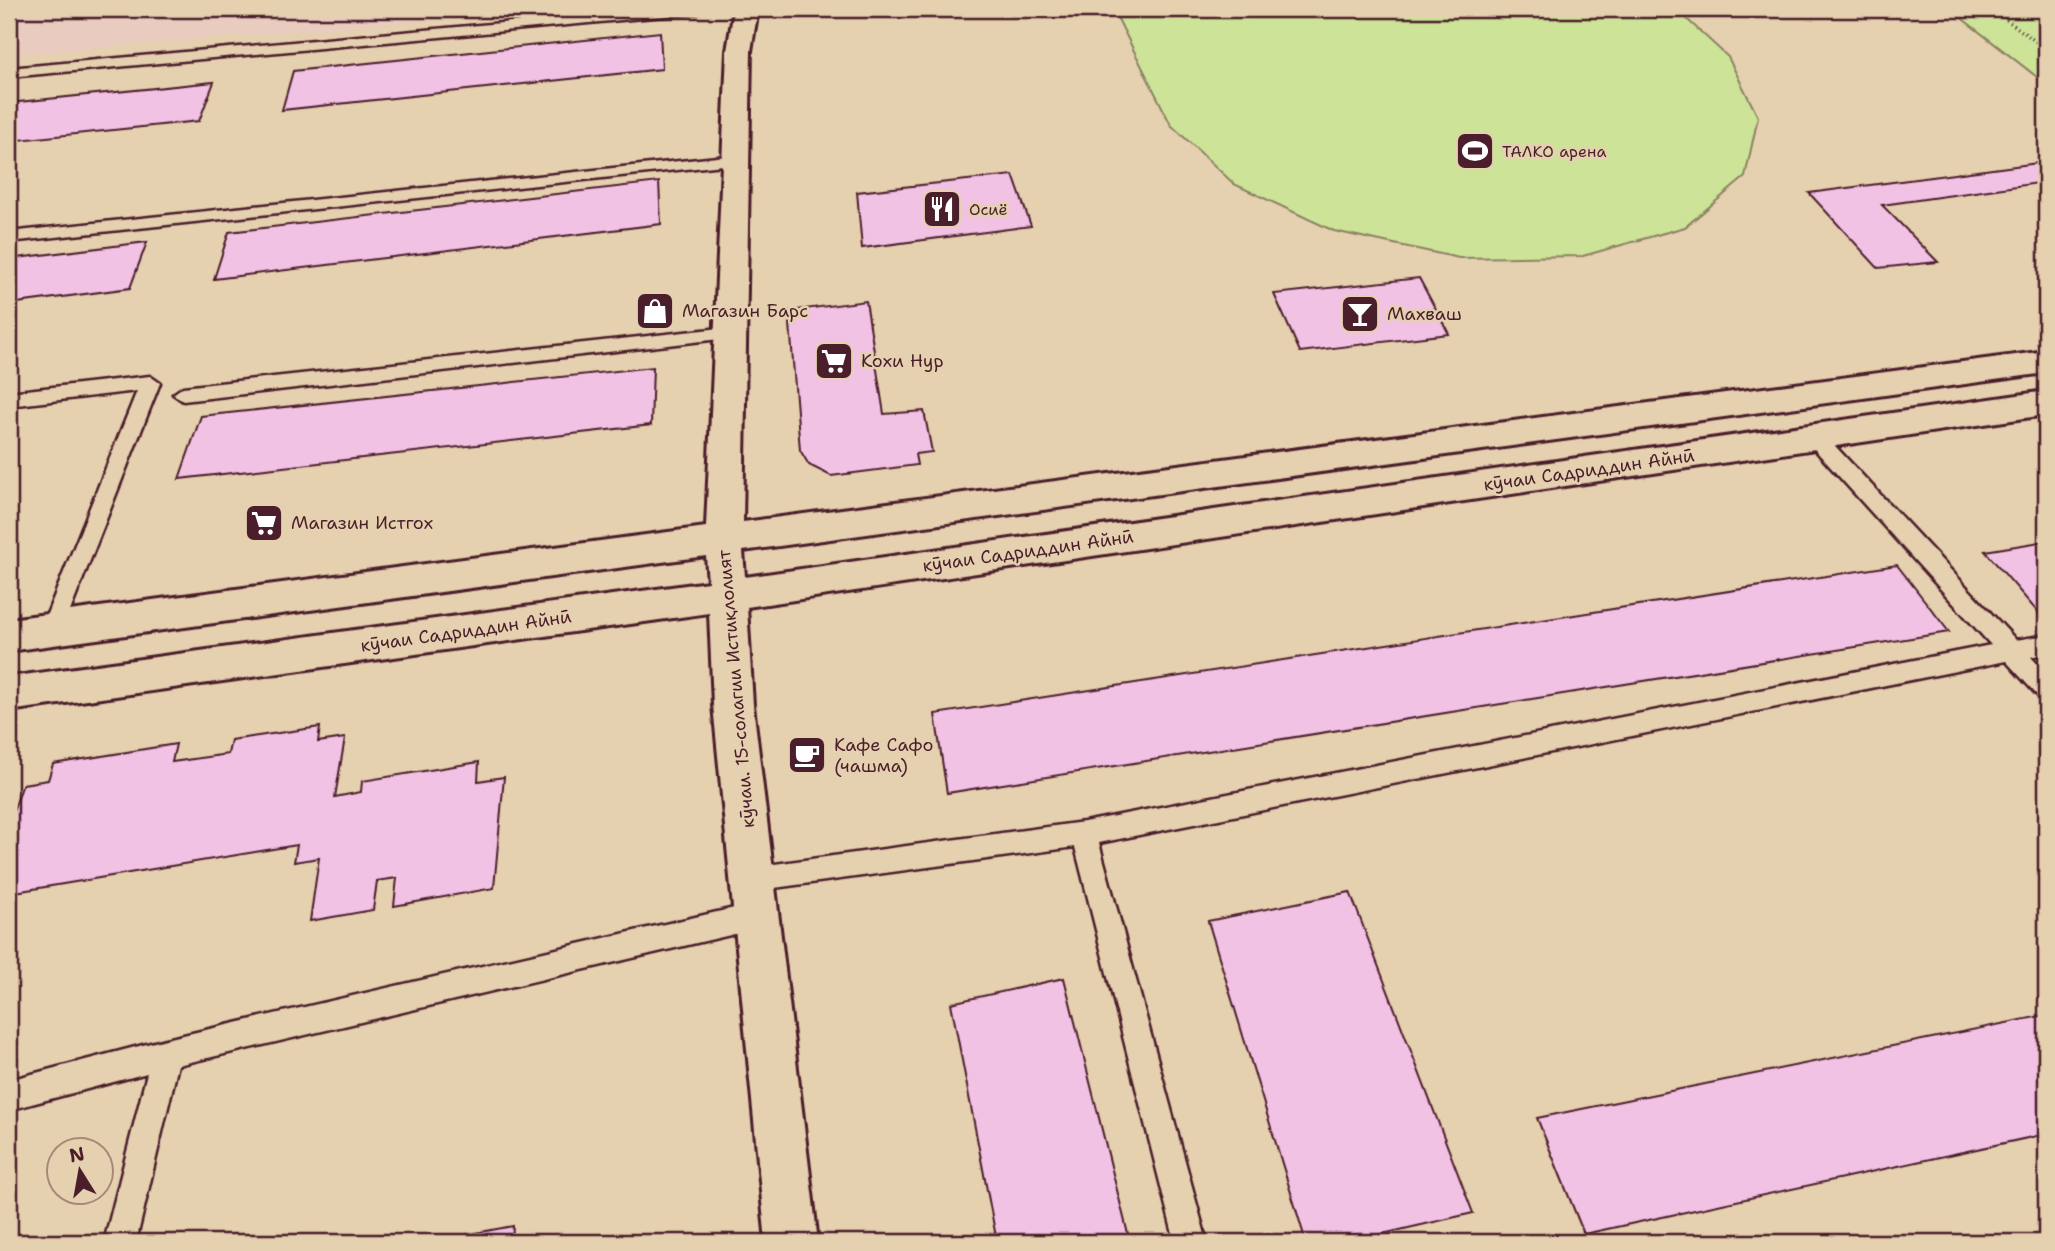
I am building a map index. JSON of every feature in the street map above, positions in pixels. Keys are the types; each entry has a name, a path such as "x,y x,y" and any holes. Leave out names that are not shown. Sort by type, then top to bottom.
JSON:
{"street":[{"name":"кӯчаи. 15-солагии Истиқлолият","path":"746,9 739,51 724,540 733,705 792,1242"},
{"path":"9,635 2046,362"},
{"name":"кӯчаи Садриддин Айнӣ","path":"9,694 727,595 2046,403"}],"lane":[{"path":"9,73 697,9"},
{"path":"9,237 736,160"},
{"path":"183,394 730,333"},
{"path":"9,399 150,383 52,629"},
{"path":"1815,437 2046,689"},
{"path":"9,1095 754,898 2046,644"},
{"path":"1084,834 1191,1242"},
{"path":"120,1242 166,1053"}],"path":[{"path":"1992,9 2046,49"}],"shaded area":[{"path":"9,9 559,9 9,55"}],"green space":[{"name":"ТАЛКО арена","path":"1113,9 1676,9 1728,57 1758,117 1745,177 1685,227 1583,256 1459,258 1334,231 1234,184 1171,125"},
{"path":"1950,9 2046,9 2046,84"}],"building":[{"path":"660,32 662,69 282,110 293,71"},
{"path":"214,82 199,121 9,141 9,103"},
{"path":"2046,162 2046,182 1882,205 1938,262 1878,268 1809,193"},
{"name":"Осиё","path":"1013,175 1031,226 862,248 857,192"},
{"path":"659,182 661,224 214,279 229,232"},
{"path":"147,242 130,288 9,304 9,259"},
{"name":"Махваш","path":"1419,278 1449,334 1300,352 1274,294"},
{"name":"Кохи Нур","path":"866,301 884,414 924,411 932,452 915,454 917,465 831,476 809,465 800,450 789,311"},
{"path":"653,367 651,425 179,479 201,416"},
{"path":"2046,541 2046,615 2041,616 1985,551"},
{"path":"1897,565 1949,632 947,793 935,714"},
{"path":"320,727 318,742 345,738 335,797 361,792 362,781 479,762 478,781 504,777 494,888 394,906 397,878 377,881 373,910 310,921 319,858 294,862 297,845 9,893 9,823 23,784 48,780 53,764 176,744 172,762 228,754 231,740"},
{"path":"1350,892 1473,1213 1348,1242 1306,1242 1208,921"},
{"path":"1064,978 1130,1242 997,1242 951,1003"},
{"path":"2046,1015 2046,1134 1584,1234 1537,1118"},
{"path":"513,1226 512,1242 427,1242"}],"place":[{"name":"ТАЛКО арена","path":"1475,151"},
{"name":"Осиё","path":"942,209"},
{"name":"Магазин Барс","path":"655,311"},
{"name":"Махваш","path":"1360,314"},
{"name":"Кохи Нур","path":"834,361"},
{"name":"Магазин Истгох","path":"264,523"},
{"name":"Кафе Сафо (чашма)","path":"807,755"}]}
